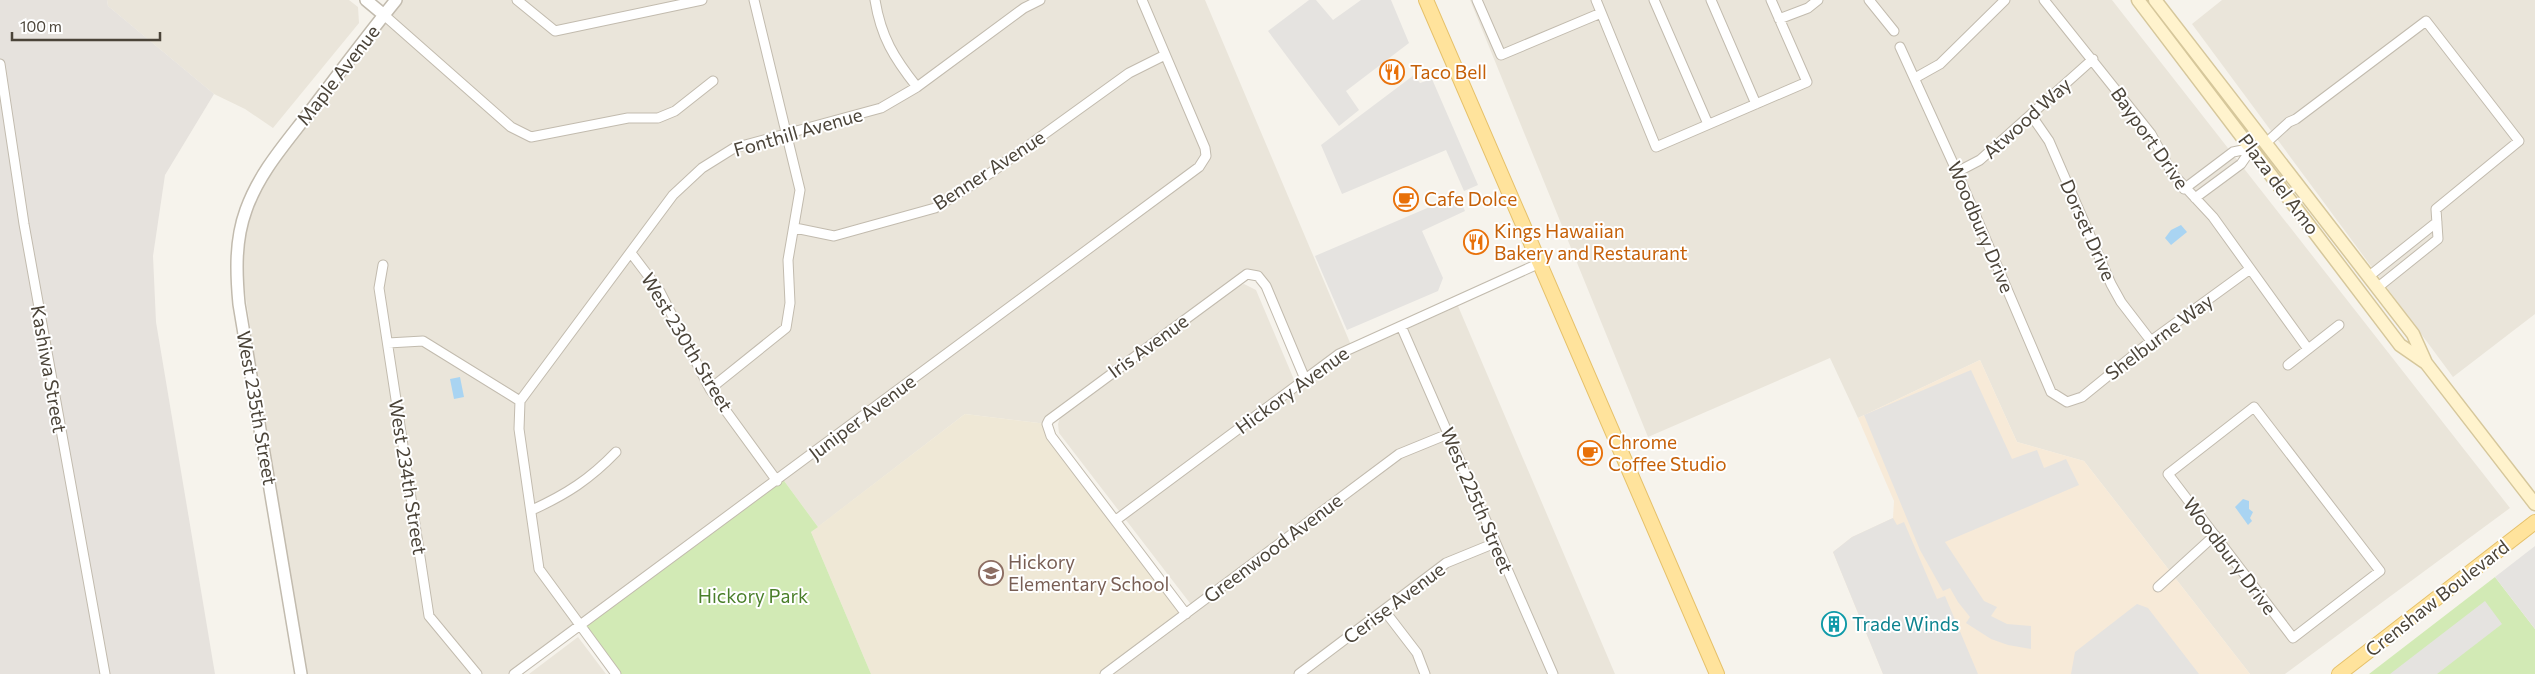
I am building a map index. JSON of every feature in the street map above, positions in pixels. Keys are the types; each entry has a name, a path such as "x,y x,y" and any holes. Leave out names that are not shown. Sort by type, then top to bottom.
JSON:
{"main road":[{"path":"1426,0 1717,674"},
{"name":"Plaza del Amo","path":"2138,0 2254,150 2400,345 2426,363"},
{"name":"Plaza del Amo","path":"2155,0 2270,140 2368,277 2413,334 2426,363 2535,504"},
{"path":"2254,150 2270,140"},
{"path":"2365,298 2377,288"},
{"name":"Crenshaw Boulevard","path":"2339,674 2535,522"}],"street":[{"path":"366,0 511,127 531,137 628,118 658,118 675,111 713,80"},
{"name":"Maple Avenue","path":"279,150 396,0"},
{"path":"517,0 555,31 702,0"},
{"path":"710,389 786,328 790,303 788,260 800,190 754,0"},
{"path":"875,0 879,23 892,55 916,88"},
{"name":"Fonthill Avenue","path":"520,401 674,195 702,168 734,148 881,108 916,88 1024,8 1040,0"},
{"path":"1142,0 1165,55"},
{"path":"1477,0 1501,55 1602,13"},
{"path":"1596,0 1656,147 1807,82 1771,0"},
{"path":"1654,0 1708,124"},
{"path":"1711,0 1756,104"},
{"path":"1779,19 1808,8 1818,0"},
{"path":"1869,0 1894,32"},
{"path":"1915,78 1940,64 2005,0"},
{"name":"Bayport Drive","path":"2044,0 2151,134 2172,173 2184,189 2213,217 2308,349"},
{"path":"2270,140 2295,124 2296,119 2426,21 2519,141 2436,209 2438,239 2377,288"},
{"name":"Woodbury Drive","path":"1900,47 1958,172 2051,392 2067,402"},
{"name":"Juniper Avenue","path":"514,674 581,627 1199,167 1206,156 1205,148 1165,55"},
{"name":"Benner Avenue","path":"795,228 834,236 935,208 990,174 1129,73 1165,55"},
{"name":"Atwood Way","path":"1958,172 1980,160 2093,59"},
{"name":"Kashiwa Street","path":"0,64 24,224 105,674"},
{"name":"Dorset Drive","path":"2031,115 2049,141 2111,284 2121,302 2151,341"},
{"name":"West 235th Street","path":"279,150 256,185 246,210 238,245 236,279 301,674"},
{"path":"2184,189 2233,152 2254,150"},
{"path":"2195,198 2241,164 2254,150"},
{"path":"2209,170 2217,182"},
{"path":"2368,277 2437,222"},
{"name":"West 230th Street","path":"631,253 659,290 710,389 777,481"},
{"name":"Hickory Avenue","path":"1116,520 1305,379 1351,347 1540,263"},
{"name":"West 234th Street","path":"383,264 379,288 429,616 477,674"},
{"name":"Shelburne Way","path":"2067,402 2082,397 2151,341 2250,269"},
{"name":"Iris Avenue","path":"1116,520 1050,436 1048,424 1054,414 1241,277 1253,274 1263,280 1266,286 1305,379"},
{"path":"2288,365 2340,325"},
{"name":"West 225th Street","path":"1401,326 1553,674"},
{"path":"388,343 423,341 520,401 519,429 539,569 616,674"},
{"name":"Woodbury Drive","path":"2254,407 2380,571 2293,638 2215,535 2168,474 2254,407"},
{"name":"Greenwood Avenue","path":"1105,674 1399,454 1448,434"},
{"path":"532,510 562,497 592,476 616,452"},
{"path":"1116,520 1186,614"},
{"path":"2158,587 2215,535"},
{"name":"Cerise Avenue","path":"1299,674 1446,562 1495,543"},
{"path":"1384,610 1417,653 1425,674"}],"shaded area":[{"path":"0,0 107,0 108,6 214,94 165,175 153,256 156,322 215,674 0,674"},
{"path":"107,0 349,0 358,7 359,23 273,128 245,109 214,94 108,6"},
{"path":"398,0 1205,0 1351,345 1305,378 1273,302 1252,273 1047,424 965,414 818,527 782,478 1191,174 1206,156 777,481 513,674 302,674 238,245 246,211 306,116"},
{"path":"1309,0 1316,0 1333,20 1361,0 1391,0 1409,43 1346,91 1359,110 1339,126 1268,31"},
{"path":"1470,0 2112,0 2510,508 2285,674 2250,674 2084,461 2017,442 1980,360 1858,418 1830,358 1648,437"},
{"path":"2222,0 2535,0 2535,314 2453,377 2192,24"},
{"path":"1414,75 1420,83 1432,79 1478,185 1464,191 1446,150 1342,194 1321,145"},
{"path":"1453,197 1461,202 1465,211 1422,231 1443,278 1438,291 1347,330 1315,256"},
{"path":"1244,284 1256,290 1298,389 1336,361 1458,306 1615,674 1112,674 1196,611 1059,433 1058,424 1060,417 1238,286"},
{"path":"1980,360 2017,442 2084,461 2250,674 1883,674 1833,552 1852,537 1893,518 1894,501 1858,418"},
{"path":"1971,370 2012,459 2037,450 2044,468 2066,459 2079,485 1945,542 1984,601 1997,607 1991,616 2007,624 2031,626 2031,649 2008,645 1991,639 1966,623 1970,617 1950,588 1943,591 1920,550 1864,415"},
{"name":"Hickory Elementary School","path":"965,414 1047,424 1183,614 1102,674 871,674 811,532"},
{"path":"1893,518 1897,525 1904,522 1937,599 1945,596 1978,674 1883,674 1833,552 1852,537"},
{"path":"2535,546 2535,629 2495,577"},
{"path":"2485,601 2502,624 2437,674 2390,674"},
{"path":"2137,604 2148,608 2199,674 2071,674 2075,652"},
{"path":"578,637 606,674 529,674"}],"green space":[{"name":"Hickory Park","path":"782,478 818,527 811,532 871,674 618,674 582,626"},
{"path":"2495,577 2535,629 2535,674 2369,674"}],"water":[{"path":"2181,225 2187,232 2171,245 2165,238 2171,230"},
{"path":"460,377 464,397 454,399 450,379"},
{"path":"2243,499 2249,501 2249,509 2253,512 2250,518 2252,521 2248,525 2235,507"}],"place":[{"name":"Taco Bell","path":"1392,72"},
{"name":"Cafe Dolce","path":"1406,199"},
{"name":"Kings Hawaiian Bakery and Restaurant","path":"1476,242"},
{"name":"Chrome Coffee Studio","path":"1590,453"},
{"name":"Hickory Elementary School","path":"991,573"},
{"name":"Trade Winds","path":"1834,624"}]}
